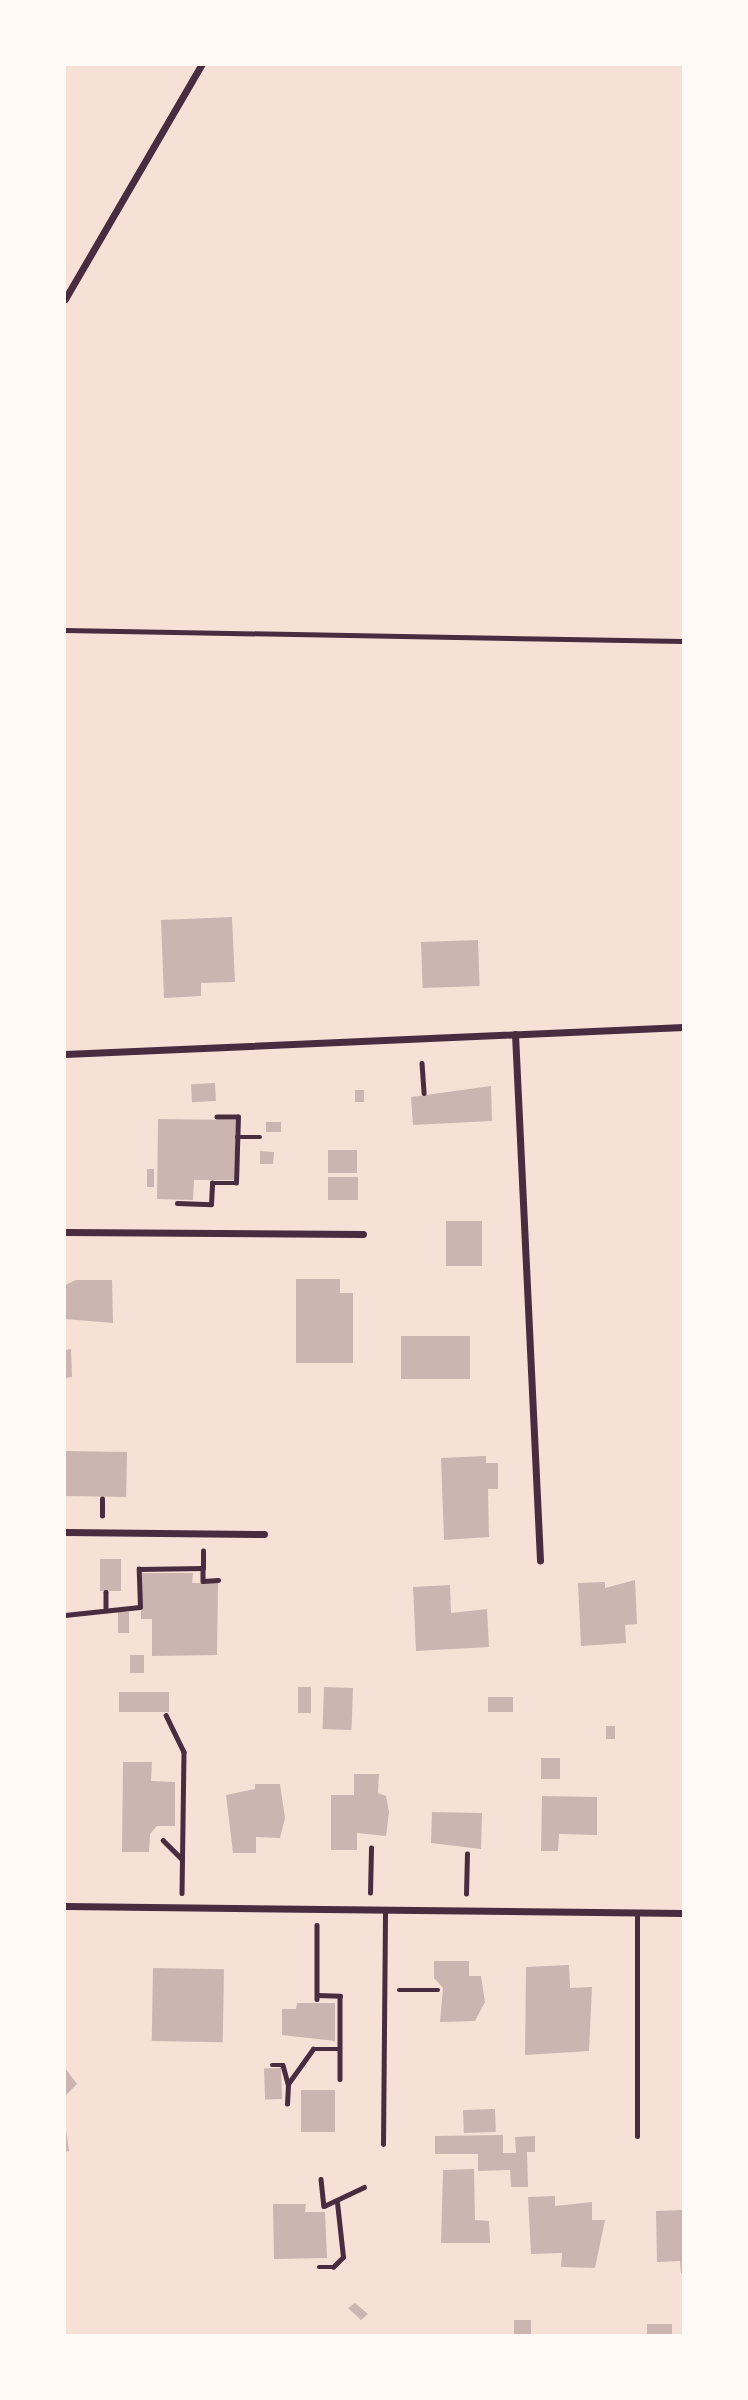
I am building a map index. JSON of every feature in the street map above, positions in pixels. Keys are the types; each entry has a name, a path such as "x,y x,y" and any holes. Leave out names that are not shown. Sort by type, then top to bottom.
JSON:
{"street":[{"path":"65,299 201,65"},
{"path":"65,1054 683,1027"},
{"path":"515,1034 540,1560"},
{"path":"65,1232 363,1234"},
{"path":"65,1532 264,1534"},
{"path":"65,1906 683,1913"}],"lane":[{"path":"383,2144 385,1911"},
{"path":"637,1914 637,2136"}],"path":[{"path":"65,630 683,641"},
{"path":"422,1063 424,1093"},
{"path":"177,1203 211,1204 212,1183 236,1182 238,1117 217,1117"},
{"path":"237,1137 260,1137"},
{"path":"102,1499 102,1519"},
{"path":"203,1551 202,1581 218,1580"},
{"path":"65,1615 106,1607 140,1606 139,1569 203,1568"},
{"path":"106,1592 106,1607"},
{"path":"166,1715 184,1752 182,1908"},
{"path":"163,1840 182,1859"},
{"path":"370,1911 371,1848"},
{"path":"466,1912 467,1854"},
{"path":"317,1910 317,1997 340,1996 340,2079"},
{"path":"385,1990 438,1990"},
{"path":"288,2084 313,2049 340,2049"},
{"path":"272,2065 283,2065 288,2084 288,2104"},
{"path":"321,2179 319,2203 337,2203 364,2188"},
{"path":"319,2267 333,2267 343,2257 337,2203"}],"building":[{"path":"232,917 235,982 201,983 201,996 164,998 161,920"},
{"path":"478,940 480,986 423,988 421,942"},
{"path":"215,1083 216,1101 192,1102 191,1084"},
{"path":"491,1086 492,1121 413,1125 411,1097"},
{"path":"355,1090 364,1090 364,1102 355,1102"},
{"path":"158,1119 236,1120 234,1180 194,1180 193,1200 157,1199"},
{"path":"266,1122 281,1122 281,1132 266,1132"},
{"path":"328,1150 357,1150 357,1173 328,1173"},
{"path":"260,1151 274,1152 273,1164 260,1164"},
{"path":"147,1169 154,1169 154,1187 147,1187"},
{"path":"328,1177 358,1177 358,1200 328,1200"},
{"path":"446,1221 482,1221 482,1266 446,1266"},
{"path":"296,1279 340,1279 340,1293 353,1293 353,1363 296,1363"},
{"path":"76,1280 112,1280 113,1323 65,1319 65,1285"},
{"path":"401,1336 470,1336 470,1379 401,1379"},
{"path":"71,1349 72,1377 65,1378 65,1350"},
{"path":"65,1451 127,1452 126,1497 65,1496"},
{"path":"486,1456 486,1463 498,1463 498,1489 488,1489 489,1537 444,1540 441,1458"},
{"path":"100,1559 121,1559 121,1591 100,1591"},
{"path":"141,1573 193,1573 192,1583 218,1583 217,1655 152,1656 152,1619 141,1619"},
{"path":"635,1580 637,1624 625,1625 626,1643 581,1646 578,1583 605,1582 605,1588"},
{"path":"450,1585 451,1613 487,1609 489,1647 416,1651 413,1587"},
{"path":"118,1612 129,1612 129,1633 118,1633"},
{"path":"130,1655 144,1655 144,1673 130,1673"},
{"path":"298,1687 311,1687 311,1713 298,1713"},
{"path":"324,1687 353,1688 352,1730 323,1729"},
{"path":"119,1692 169,1692 169,1712 119,1712"},
{"path":"488,1697 513,1697 513,1712 488,1712"},
{"path":"606,1726 615,1726 615,1739 606,1739"},
{"path":"541,1758 560,1758 560,1779 541,1779"},
{"path":"123,1762 152,1762 151,1781 175,1782 175,1826 157,1826 150,1834 149,1852 122,1852"},
{"path":"354,1774 379,1774 378,1793 386,1796 389,1812 386,1836 357,1833 357,1850 331,1850 331,1795 354,1795"},
{"path":"255,1784 280,1784 285,1818 280,1838 256,1837 256,1853 233,1853 226,1795 255,1789"},
{"path":"542,1796 597,1797 597,1835 559,1834 558,1851 541,1851"},
{"path":"432,1812 482,1813 481,1849 431,1843"},
{"path":"434,1961 469,1961 469,1976 481,1976 485,2002 475,2021 440,2022 443,1988 434,1978"},
{"path":"569,1965 570,1988 592,1987 589,2051 525,2055 526,1967"},
{"path":"153,1968 224,1969 223,2042 152,2041"},
{"path":"297,2003 335,2003 335,2041 282,2035 282,2009 296,2009"},
{"path":"65,2068 77,2084 65,2096"},
{"path":"281,2068 282,2099 265,2100 264,2069"},
{"path":"301,2090 335,2090 335,2132 301,2132"},
{"path":"495,2109 496,2132 464,2133 463,2110"},
{"path":"65,2123 69,2151 65,2152"},
{"path":"503,2135 503,2153 516,2153 515,2137 535,2136 535,2152 527,2152 528,2187 511,2187 510,2170 478,2171 478,2154 435,2154 435,2136"},
{"path":"474,2169 475,2220 489,2221 490,2243 441,2243 443,2170"},
{"path":"555,2196 555,2206 592,2202 592,2220 605,2220 595,2268 561,2267 562,2253 531,2254 528,2197"},
{"path":"273,2204 306,2204 305,2212 325,2212 327,2258 274,2259"},
{"path":"683,2210 681,2273 680,2261 657,2262 656,2211"},
{"path":"355,2303 368,2314 361,2320 348,2308"},
{"path":"514,2320 531,2320 531,2335 514,2335"},
{"path":"647,2324 672,2324 672,2335 647,2335"}]}
